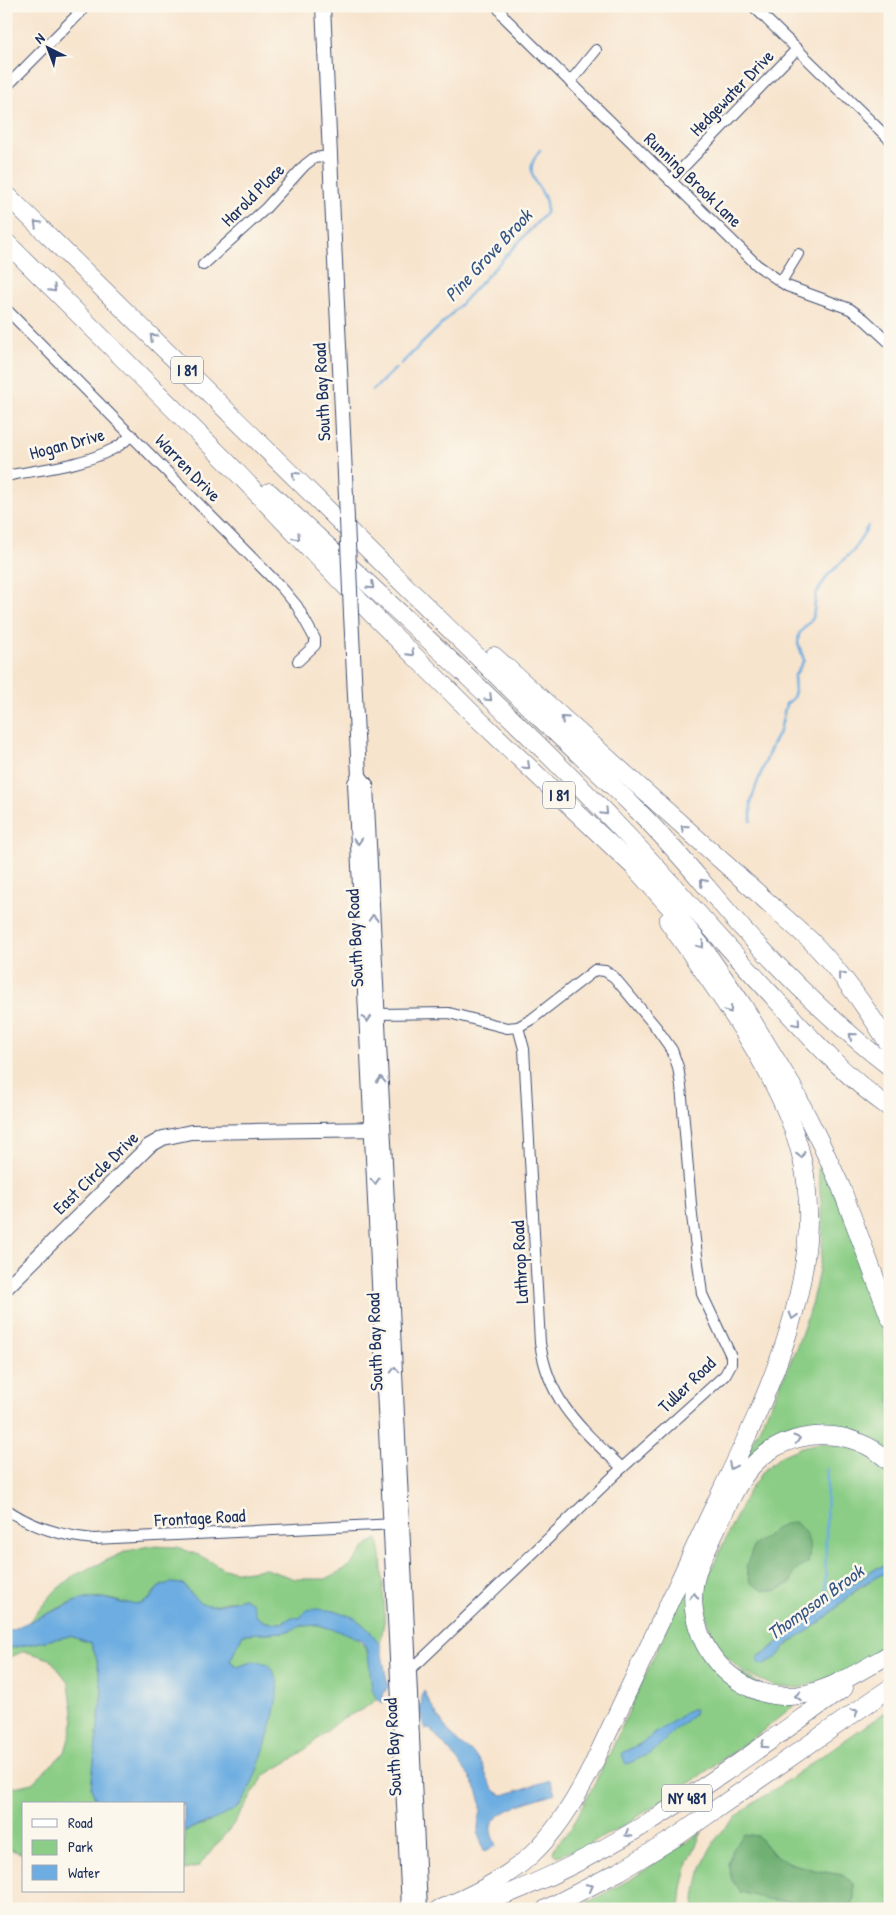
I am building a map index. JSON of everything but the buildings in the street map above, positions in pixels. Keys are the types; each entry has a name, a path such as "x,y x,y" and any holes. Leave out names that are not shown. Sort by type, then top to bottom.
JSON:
{"highway":[{"name":"I 81","path":"6,194 367,546 484,646 652,800 800,930 844,978 890,1046"},
{"name":"I 81","path":"6,242 228,463 371,613 473,714 622,855 660,895 706,952 742,1004 776,1058 807,1115 834,1172 890,1318"},
{"path":"117,351 388,602 586,793 623,831 815,1042 864,1089 890,1108"},
{"path":"367,546 545,722 638,810 680,855 743,930 797,984 854,1039 890,1067"},
{"path":"440,1908 470,1897 508,1875 547,1839 573,1804 758,1410 794,1316 805,1263 808,1223 806,1182 796,1136 788,1116 738,1023 622,855"},
{"path":"890,1462 865,1445 833,1435 802,1437 770,1450 753,1465 733,1494 698,1572 694,1598 700,1635 712,1656 736,1679 768,1694 807,1695 838,1684 890,1655"},
{"name":"NY 481","path":"466,1909 534,1884 620,1840 702,1788 890,1655"},
{"name":"NY 481","path":"546,1909 613,1875 676,1837 890,1688"}],"street":[{"name":"South Bay Road","path":"322,6 359,776 356,783 378,1128 403,1670 409,1909"},
{"name":"Running Brook Lane","path":"496,6 505,18 757,265 780,282 850,309 864,319 890,344"},
{"path":"753,6 890,140"},
{"path":"6,87 79,8"},
{"name":"Hedgewater Drive","path":"670,180 797,49"},
{"path":"570,82 596,50"},
{"name":"Harold Place","path":"203,265 264,209 305,165 314,158 329,156"},
{"path":"780,282 798,254"},
{"name":"Warren Drive","path":"6,309 282,588 297,606 315,639 314,645 298,661"},
{"name":"Hogan Drive","path":"6,476 78,462 98,456 115,449 132,435"},
{"name":"South Bay Road","path":"359,776 366,784 378,1014 378,1128"},
{"name":"Tuller Road","path":"403,1670 419,1662 622,1468 725,1375 731,1364 731,1356 702,1294 692,1216 681,1086 678,1067 672,1050 656,1026 614,977 608,973 595,970 532,1019 518,1026"},
{"path":"378,1014 448,1013 507,1028 518,1026"},
{"name":"Lathrop Road","path":"518,1026 524,1049 543,1362 549,1381 561,1403 573,1419 622,1468"},
{"name":"East Circle Drive","path":"6,1288 149,1146 163,1138 191,1132 378,1128"},
{"name":"Frontage Road","path":"6,1509 39,1528 72,1537 94,1539 396,1524"},
{"name":"South Bay Road","path":"403,1670 420,1909"}],"green space":[{"path":"820,1163 854,1238 884,1335 890,1362 890,1455 855,1431 830,1428 749,1456 747,1453 783,1378 804,1327 812,1301 822,1246 818,1170"},
{"path":"819,1443 848,1447 872,1457 890,1468 890,1559 886,1565 872,1570 863,1578 841,1591 758,1657 776,1658 781,1651 824,1619 855,1592 871,1580 890,1570 890,1642 843,1674 799,1688 774,1686 745,1673 728,1658 715,1640 708,1623 705,1588 711,1570 747,1494 762,1472 781,1456 802,1447"},
{"path":"795,1522 804,1531 808,1540 808,1563 794,1571 791,1583 777,1590 762,1590 750,1582 746,1567 754,1545 781,1525"},
{"path":"378,1539 381,1555 385,1617 380,1644 368,1629 292,1617 282,1623 265,1622 256,1616 252,1603 244,1598 209,1606 199,1603 183,1584 176,1583 160,1587 148,1600 141,1604 136,1605 103,1598 84,1599 28,1623 55,1591 73,1576 127,1551 149,1546 177,1547 201,1556 224,1569 242,1572 266,1569 295,1579 326,1579 350,1566 368,1544"},
{"path":"688,1581 703,1651 793,1703 793,1706 765,1729 687,1785 620,1828 583,1847 557,1856 553,1853 554,1848 572,1827 611,1751","holes":["691,1709 694,1714 653,1752 627,1764 622,1753 640,1744"]},
{"path":"319,1625 356,1638 366,1650 377,1699 362,1710 343,1718 297,1756 265,1775 232,1826 198,1867 185,1870 185,1831 210,1822 254,1661 238,1667 230,1661 243,1634 285,1632 301,1626"},
{"path":"70,1636 91,1643 97,1660 102,1691 91,1788 97,1802 22,1802 22,1853 6,1848 6,1789 32,1783 65,1752 74,1721 69,1683 50,1659 24,1651 6,1659 6,1649"},
{"path":"890,1709 890,1909 849,1909 854,1900 842,1875 795,1865 779,1857 758,1836 766,1899 789,1902 803,1909 694,1909 699,1879 705,1860 714,1842 726,1827 754,1803"},
{"path":"702,1832 688,1863 682,1888 680,1909 575,1909 633,1878"},
{"path":"744,1834 758,1836 770,1851 789,1863 842,1875 854,1884 854,1900 849,1909 803,1909 789,1902 766,1899 740,1892 732,1880 728,1864 732,1851"}],"water":[{"path":"890,1559 890,1570 860,1586 823,1620 791,1641 776,1658 762,1665 758,1663 758,1657 776,1645 782,1635 799,1626 841,1591 863,1578 872,1570 886,1565"},
{"path":"169,1583 183,1584 197,1600 209,1605 224,1604 244,1598 252,1603 256,1616 265,1622 282,1623 292,1617 300,1618 306,1610 315,1609 337,1611 355,1618 368,1629 380,1644 388,1686 383,1695 383,1703 377,1699 372,1689 368,1652 362,1640 319,1625 301,1626 285,1632 243,1634 230,1661 238,1667 254,1661 268,1664 277,1680 277,1691 266,1744 252,1782 240,1805 221,1816 185,1831 185,1802 97,1802 91,1788 102,1691 97,1660 91,1643 70,1636 6,1649 6,1632 79,1600 103,1598 122,1603 141,1604 150,1599 158,1588"},
{"path":"424,1691 448,1731 459,1743 478,1758 491,1785 498,1793 504,1795 550,1780 555,1793 508,1810 494,1821 491,1829 496,1846 484,1851 478,1832 481,1809 479,1796 470,1777 434,1733 430,1729 425,1729 419,1710"},
{"path":"691,1709 695,1709 694,1714 653,1752 627,1764 625,1763 622,1753 640,1744"}],"waterway":[{"name":"Pine Grove Brook","path":"401,364 445,321 546,213 544,196 536,183 532,169 534,160 540,150"},
{"name":"Pine Grove Brook","path":"373,390 396,368"},
{"path":"751,821 751,802 756,786 772,745 780,731 786,704 793,698 795,691 794,677 804,660 798,643 799,634 813,618 816,594 828,575 854,550 868,526"},
{"name":"Thompson Brook","path":"825,1608 827,1469"}]}
